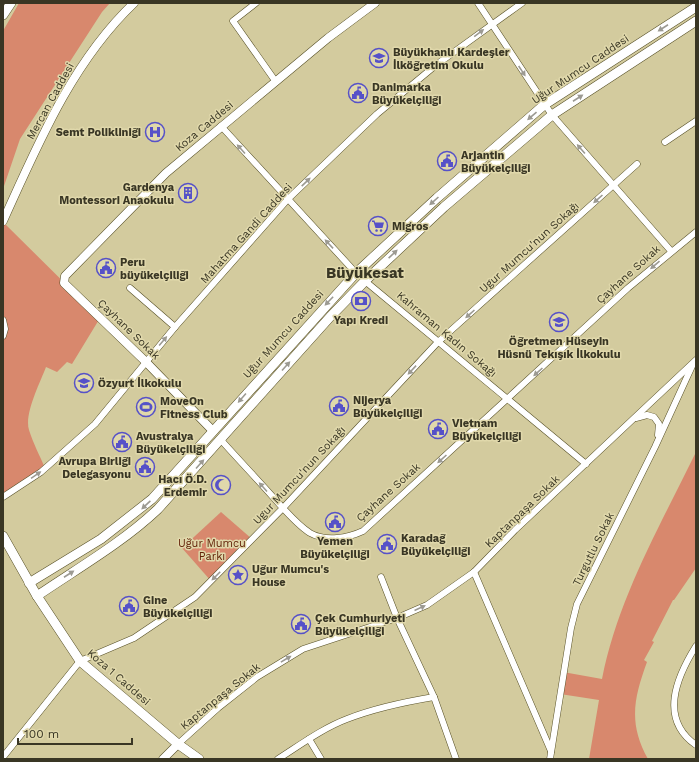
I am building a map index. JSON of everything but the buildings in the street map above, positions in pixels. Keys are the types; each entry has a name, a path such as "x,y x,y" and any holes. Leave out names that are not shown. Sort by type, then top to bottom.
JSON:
{"main road":[{"path":"3,15 11,3"},
{"name":"Uğur Mumcu Caddesi","path":"29,583 101,539 139,511 167,483 212,431 356,273 437,198 544,105 696,7"},
{"name":"Uğur Mumcu Caddesi","path":"37,596 108,549 146,521 175,492 285,366 365,281 444,206 552,115 696,21"},
{"name":"Kahraman Kadın Sokağı","path":"356,273 365,281"},
{"name":"Çayhane Sokak","path":"212,431 221,440"},
{"name":"Koza 1 Caddesi","path":"3,536 37,596 80,661 178,744 200,759"}],"street":[{"name":"Mercan Caddesi","path":"3,221 43,135 73,80 96,47 134,3"},
{"path":"256,3 233,21 276,82"},
{"name":"Koza Caddesi","path":"64,283 65,276 166,173 328,38 375,3"},
{"path":"478,3 544,105 671,251"},
{"name":"Mahatma Gandi Caddesi","path":"3,497 41,472 95,424 175,327 288,200 384,107 491,24 522,3"},
{"path":"665,142 696,120"},
{"name":"Kahraman Kadın Sokağı","path":"221,126 356,273"},
{"name":"Ugur Mumcu'nun Sokağı","path":"80,661 134,638 195,597 283,508 438,342 612,185 638,164"},
{"name":"Çayhane Sokak","path":"221,440 283,508 311,533 322,537 351,537 364,531 671,251 696,232"},
{"name":"Kahraman Kadın Sokağı","path":"365,281 586,464"},
{"name":"Çayhane Sokak","path":"64,283 146,362 212,431"},
{"path":"130,288 175,327"},
{"path":"3,320 5,329 3,336"},
{"name":"Kaptanpaşa Sokak","path":"178,744 218,708 257,677 303,649 397,618 426,605 474,572 695,360"},
{"name":"Turgutlu Sokak","path":"550,759 571,628 577,604 655,447 695,360"},
{"path":"630,423 638,417 647,414 654,417 659,424 655,447"},
{"path":"474,572 551,751"},
{"path":"381,577 397,618 434,697 456,759"},
{"path":"696,646 684,666 673,698 676,721 683,735 696,745"},
{"path":"3,757 80,661"},
{"path":"278,759 309,739 346,719 390,705 434,697"},
{"path":"309,739 321,759"},
{"path":"163,759 178,744"}],"green space":[{"path":"19,3 110,3 102,12 20,139 3,189 3,31"},
{"path":"3,222 100,318 72,364 67,362 57,372 46,367 33,398 28,423 29,430 45,468 3,497"},
{"path":"696,452 696,568 673,600 652,641 654,642 644,660 647,662 636,699 635,722 642,746 648,759 589,759 599,700 560,694 563,672 602,679 609,649 629,591"},
{"name":"Uğur Mumcu Parkı","path":"221,512 252,539 211,581 182,548"}],"place":[{"name":"Büyükhanlı Kardeşler İlköğretim Okulu","path":"379,58"},
{"name":"Danimarka Büyükelçiliği","path":"358,93"},
{"name":"Semt Polikliniği","path":"155,132"},
{"name":"Arjantin Büyükelçiliği","path":"447,161"},
{"name":"Gardenya Montessori Anaokulu","path":"188,193"},
{"name":"Migros","path":"378,226"},
{"name":"Peru büyükelçiliği","path":"106,268"},
{"name":"Yapı Kredi","path":"361,301"},
{"name":"Öğretmen Hüseyin Hüsnü Tekışık İlkokulu","path":"559,322"},
{"name":"Özyurt İlkokulu","path":"84,383"},
{"name":"Nijerya Büyükelçiliği","path":"339,406"},
{"name":"MoveOn Fitness Club","path":"146,407"},
{"name":"Vietnam Büyükelçiliği","path":"438,429"},
{"name":"Avustralya Büyükelçiliği","path":"122,442"},
{"name":"Avrupa Birliği Delegasyonu","path":"145,467"},
{"name":"Hacı Ö.D. Erdemir","path":"221,485"},
{"name":"Yemen Büyükelçiliği","path":"335,522"},
{"name":"Karadağ Büyükelçiliği","path":"387,544"},
{"name":"Uğur Mumcu's House","path":"238,575"},
{"name":"Gine Büyükelçiliği","path":"129,606"},
{"name":"Çek Cumhuriyeti Büyükelçiliği","path":"301,624"}],"district":[{"name":"Büyükesat","path":"365,273"}]}
